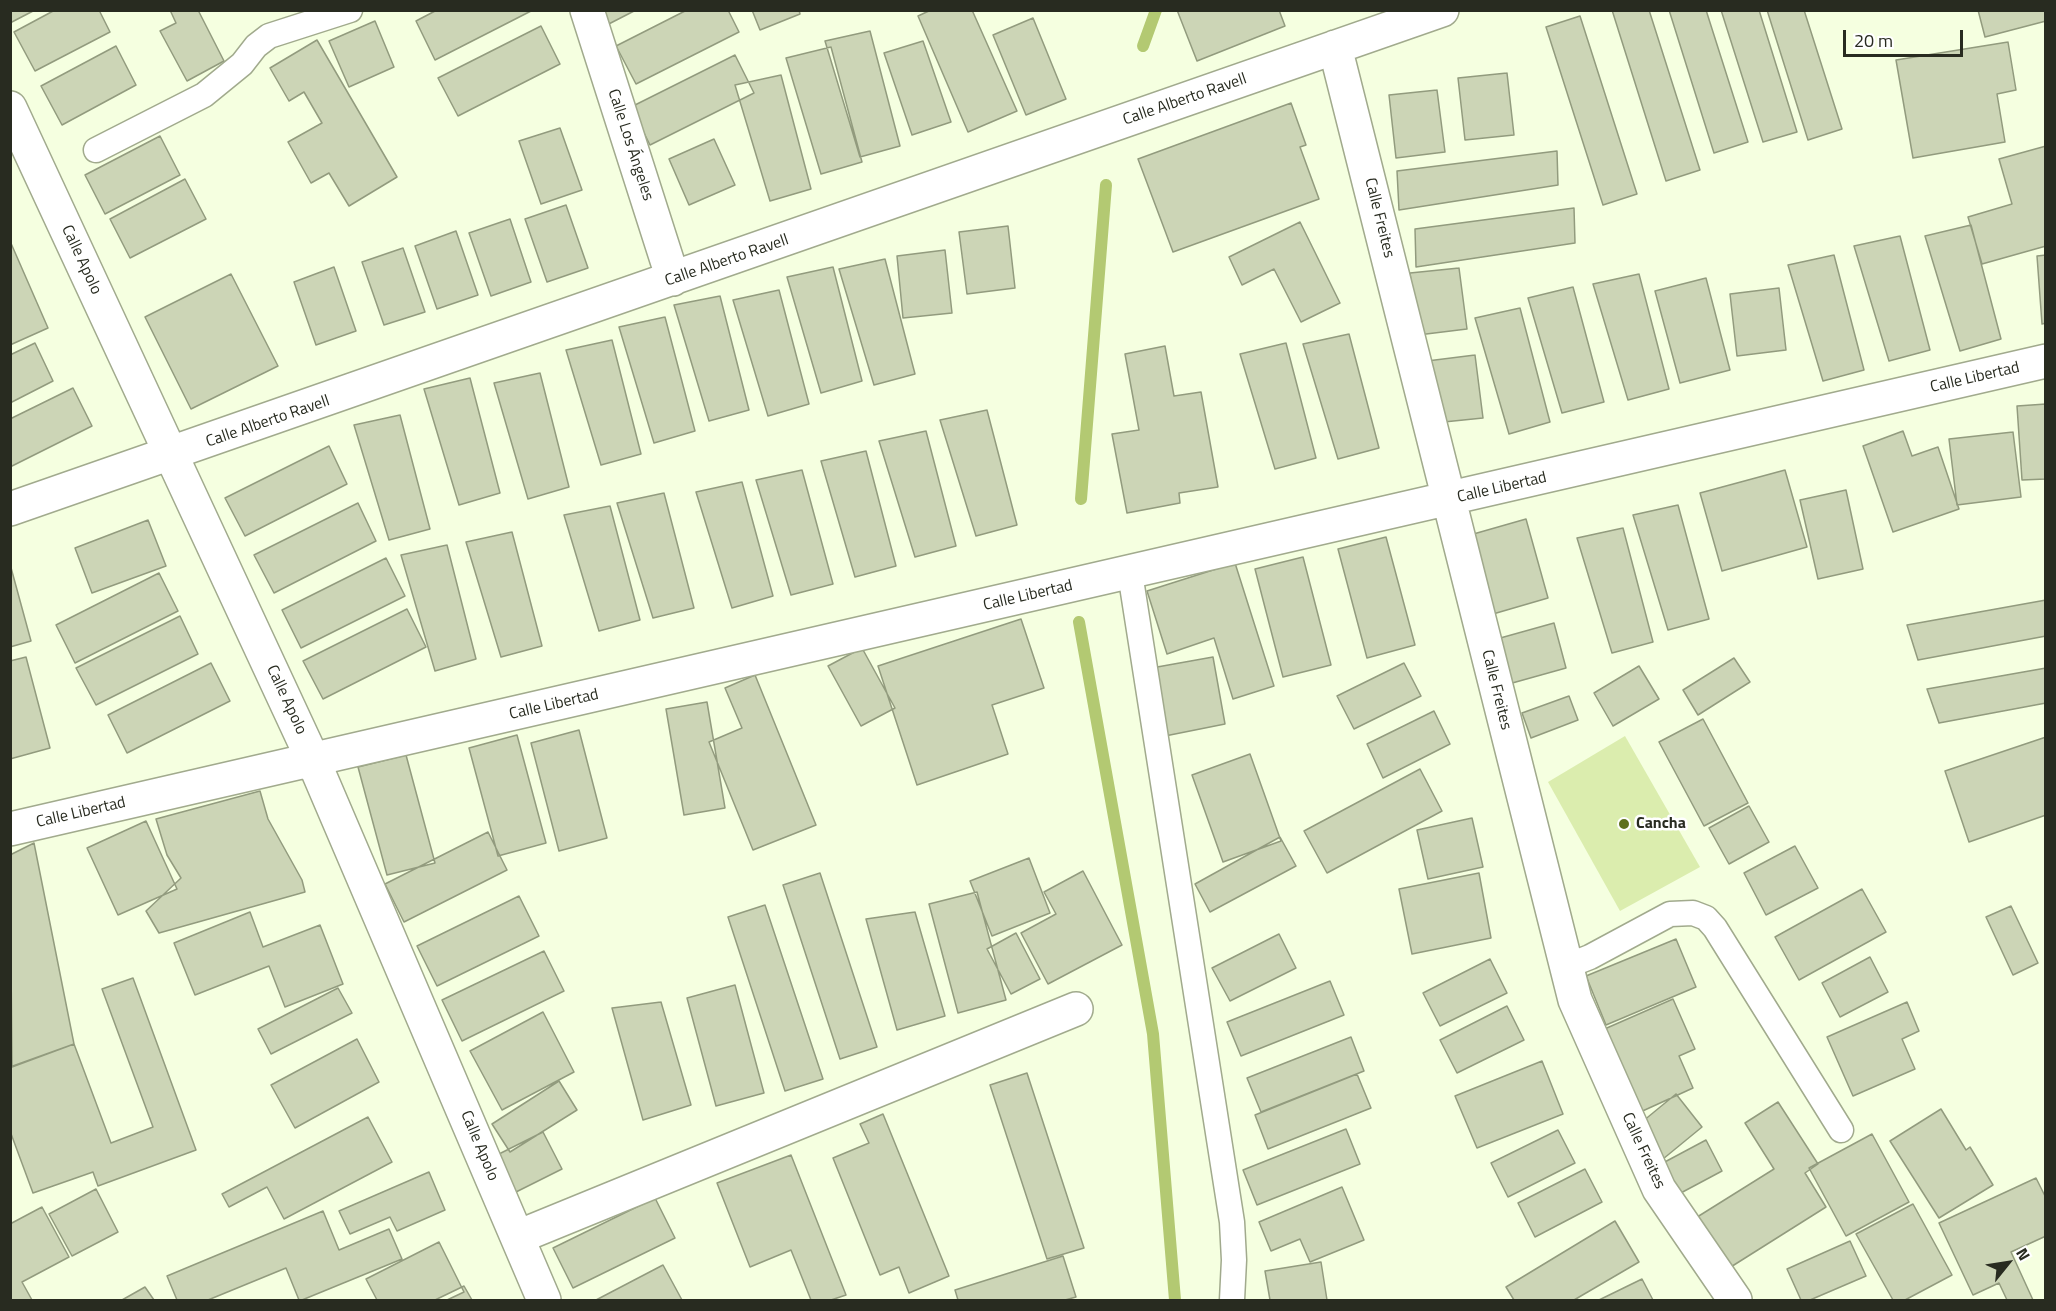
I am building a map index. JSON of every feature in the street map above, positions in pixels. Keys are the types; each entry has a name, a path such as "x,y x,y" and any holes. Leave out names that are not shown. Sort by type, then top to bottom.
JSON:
{"street":[{"name":"Calle Los Ángeles","path":"587,10 673,279"},
{"name":"Calle Alberto Ravell","path":"10,509 172,455 1442,10"},
{"name":"Calle Freites","path":"1335,47 1575,1000 1659,1189 1735,1300"},
{"name":"Calle Apolo","path":"10,108 313,760 544,1300"},
{"name":"Calle Libertad","path":"10,829 2046,362"},
{"path":"518,1237 1076,1009"}],"lane":[{"path":"96,150 204,95 243,64 256,46 268,36 350,10"},
{"path":"1130,573 1232,1222 1234,1260 1232,1300"},
{"path":"1567,966 1590,957 1670,914 1693,913 1706,918 1715,928 1841,1130"}],"green space":[{"name":"Cancha","path":"1625,736 1700,867 1620,911 1548,782"}],"building":[{"path":"10,10 35,10 10,23"},
{"path":"55,10 99,10 110,32 35,71 14,32"},
{"path":"170,10 198,10 224,61 187,81 160,31 176,23"},
{"path":"437,10 533,10 435,60 416,21"},
{"path":"592,10 636,10 601,28"},
{"path":"687,10 728,10 739,32 636,84 616,46"},
{"path":"752,10 799,10 800,14 760,30"},
{"path":"931,10 972,10 1017,111 968,132 918,16"},
{"path":"1177,10 1279,10 1285,26 1197,61"},
{"path":"1612,10 1649,10 1700,170 1666,181"},
{"path":"1669,10 1706,10 1748,142 1714,153"},
{"path":"1721,10 1759,10 1797,132 1763,142"},
{"path":"1767,10 1804,10 1842,129 1808,140"},
{"path":"1978,10 2046,10 2046,21 1985,37"},
{"path":"1580,16 1637,194 1603,205 1546,27"},
{"path":"1033,18 1066,99 1026,115 993,35"},
{"path":"375,21 394,67 349,87 329,41"},
{"path":"541,26 560,64 458,116 438,78"},
{"path":"870,31 900,146 860,157 825,41"},
{"path":"317,40 397,177 349,206 329,173 311,183 288,142 322,123 304,92 289,101 270,68"},
{"path":"923,41 951,122 912,135 884,53"},
{"path":"2008,42 2016,90 1997,94 2005,142 1913,158 1896,60"},
{"path":"116,46 136,85 62,125 41,86"},
{"path":"831,47 862,162 821,174 786,58"},
{"path":"735,55 754,93 650,145 631,107"},
{"path":"1507,73 1514,135 1465,140 1458,78"},
{"path":"781,75 811,189 770,201 735,85"},
{"path":"1437,90 1445,152 1396,158 1389,95"},
{"path":"1291,103 1306,145 1300,147 1319,199 1173,252 1138,159"},
{"path":"560,128 582,190 541,204 519,141"},
{"path":"160,136 180,175 105,214 85,175"},
{"path":"714,139 735,185 689,205 669,159"},
{"path":"2046,146 2046,246 1982,264 1968,217 2012,204 1999,159"},
{"path":"1557,151 1558,185 1399,210 1397,171"},
{"path":"185,179 206,219 130,258 110,219"},
{"path":"566,205 588,268 547,282 525,219"},
{"path":"1574,208 1575,243 1416,267 1415,229"},
{"path":"510,219 531,282 491,296 469,233"},
{"path":"1300,222 1340,303 1301,322 1274,269 1242,285 1229,257"},
{"path":"1971,225 2001,339 1960,351 1925,236"},
{"path":"1008,226 1015,288 967,294 959,232"},
{"path":"456,231 478,295 437,309 415,246"},
{"path":"1900,236 1930,350 1889,361 1854,246"},
{"path":"10,241 48,328 10,345"},
{"path":"403,248 425,312 384,325 362,262"},
{"path":"945,250 952,313 903,318 897,256"},
{"path":"1834,255 1864,370 1823,381 1788,265"},
{"path":"2046,255 2046,323 2042,324 2037,256"},
{"path":"885,259 915,374 874,385 839,269"},
{"path":"334,267 356,331 316,345 294,282"},
{"path":"833,267 862,381 821,393 787,277"},
{"path":"1459,268 1467,329 1418,335 1410,273"},
{"path":"231,274 278,366 191,409 145,317"},
{"path":"1639,274 1669,389 1628,400 1593,284"},
{"path":"1706,278 1730,370 1680,383 1655,291"},
{"path":"1573,287 1604,402 1562,413 1528,298"},
{"path":"1779,288 1786,350 1737,356 1730,294"},
{"path":"779,290 809,404 768,416 733,300"},
{"path":"720,296 749,410 709,421 674,305"},
{"path":"1520,308 1550,422 1509,434 1475,318"},
{"path":"665,317 695,431 654,443 619,327"},
{"path":"1349,334 1379,448 1338,459 1303,344"},
{"path":"612,340 641,454 601,465 566,350"},
{"path":"35,343 53,381 10,403 10,355"},
{"path":"1286,343 1316,458 1275,469 1240,354"},
{"path":"1165,346 1174,396 1201,392 1218,487 1179,493 1180,503 1127,513 1112,434 1139,430 1125,354"},
{"path":"1475,355 1483,418 1434,423 1427,361"},
{"path":"540,373 569,487 528,499 494,383"},
{"path":"470,378 500,493 459,505 424,389"},
{"path":"73,388 92,426 10,467 10,419"},
{"path":"2046,404 2046,479 2022,480 2017,406"},
{"path":"987,410 1017,525 976,536 940,420"},
{"path":"400,415 430,529 389,540 354,425"},
{"path":"926,431 956,546 915,557 879,441"},
{"path":"1903,431 1912,456 1938,447 1959,509 1893,532 1863,446"},
{"path":"2013,432 2021,497 1957,505 1949,439"},
{"path":"329,446 347,484 245,536 225,498"},
{"path":"866,451 896,566 855,577 821,461"},
{"path":"802,470 833,584 791,595 756,480"},
{"path":"1785,470 1807,547 1722,571 1700,493"},
{"path":"742,482 773,596 732,608 696,492"},
{"path":"1846,490 1863,569 1818,579 1800,500"},
{"path":"664,493 694,608 653,618 617,503"},
{"path":"358,503 376,541 274,593 254,555"},
{"path":"1678,505 1709,619 1668,630 1633,515"},
{"path":"610,506 640,620 599,631 564,515"},
{"path":"1526,519 1548,598 1493,614 1470,535"},
{"path":"148,520 166,566 92,593 75,548"},
{"path":"1623,528 1653,642 1612,653 1577,538"},
{"path":"512,532 542,646 501,657 466,542"},
{"path":"1386,537 1415,645 1367,658 1338,549"},
{"path":"447,545 476,659 435,671 401,555"},
{"path":"1303,557 1331,665 1283,677 1255,569"},
{"path":"386,558 405,596 301,648 282,610"},
{"path":"1235,563 1274,686 1233,699 1214,638 1167,654 1147,591"},
{"path":"10,564 31,641 10,647"},
{"path":"159,573 178,611 75,663 56,625"},
{"path":"2046,600 2046,636 1918,660 1907,625"},
{"path":"407,609 426,647 323,699 303,661"},
{"path":"180,616 198,654 96,705 76,668"},
{"path":"1021,619 1044,688 992,705 1008,754 917,785 878,666"},
{"path":"1554,623 1566,668 1498,687 1486,642"},
{"path":"862,648 895,708 861,726 828,666"},
{"path":"26,657 50,748 10,759 10,661"},
{"path":"1213,657 1225,724 1160,737 1146,669"},
{"path":"1734,658 1750,682 1698,715 1683,690"},
{"path":"211,663 230,701 127,753 108,715"},
{"path":"1404,663 1421,696 1354,729 1337,696"},
{"path":"1639,666 1659,699 1613,726 1594,693"},
{"path":"2046,668 2046,703 1939,723 1927,689"},
{"path":"755,675 816,825 753,850 709,742 742,728 725,688"},
{"path":"1569,696 1578,720 1531,738 1522,713"},
{"path":"707,702 725,808 684,815 666,709"},
{"path":"1434,711 1450,744 1383,778 1367,744"},
{"path":"1703,719 1748,803 1704,826 1659,742"},
{"path":"579,730 607,838 559,851 531,743"},
{"path":"517,735 546,843 498,856 469,748"},
{"path":"2046,737 2046,815 1969,842 1945,771"},
{"path":"1250,754 1281,841 1223,862 1192,775"},
{"path":"406,755 435,863 387,875 358,767"},
{"path":"1420,769 1442,811 1327,873 1304,831"},
{"path":"260,791 268,819 302,880 305,892 159,933 146,911 181,878 167,855 156,819"},
{"path":"1749,806 1769,842 1729,864 1709,828"},
{"path":"1472,818 1483,867 1428,879 1417,830"},
{"path":"146,821 177,889 118,915 87,848"},
{"path":"488,832 507,870 404,922 385,884"},
{"path":"1280,837 1296,866 1210,912 1195,884"},
{"path":"34,843 74,1044 12,1067 10,855"},
{"path":"1795,846 1818,888 1766,915 1744,873"},
{"path":"1029,858 1050,913 992,936 970,881"},
{"path":"1083,871 1122,945 1048,984 1021,933 1056,914 1044,892"},
{"path":"820,873 877,1047 840,1059 783,885"},
{"path":"1479,873 1491,938 1412,954 1399,889"},
{"path":"1862,889 1886,932 1799,980 1775,937"},
{"path":"977,892 1006,1000 958,1013 929,904"},
{"path":"519,896 539,936 437,986 417,946"},
{"path":"765,905 823,1079 785,1091 728,917"},
{"path":"2011,906 2038,963 2013,975 1986,917"},
{"path":"250,912 263,947 320,925 343,984 285,1007 269,966 195,995 174,943"},
{"path":"915,912 945,1016 897,1030 866,919"},
{"path":"1016,933 1040,979 1011,994 987,949"},
{"path":"1279,934 1296,968 1230,1001 1212,968"},
{"path":"1676,939 1696,987 1606,1025 1586,976"},
{"path":"544,951 564,991 462,1041 442,1000"},
{"path":"1870,957 1888,992 1840,1017 1822,983"},
{"path":"1490,959 1507,993 1440,1026 1423,993"},
{"path":"133,978 196,1150 98,1186 93,1172 33,1193 10,1131 10,1067 74,1044 111,1143 153,1127 102,989"},
{"path":"1330,981 1344,1015 1241,1056 1227,1022"},
{"path":"735,985 764,1093 716,1106 687,998"},
{"path":"338,988 352,1013 271,1054 258,1029"},
{"path":"1673,999 1695,1049 1679,1056 1693,1088 1636,1114 1600,1031"},
{"path":"661,1002 691,1105 643,1120 612,1008"},
{"path":"1907,1002 1919,1031 1902,1039 1915,1069 1853,1096 1827,1037"},
{"path":"1507,1006 1524,1040 1457,1073 1440,1040"},
{"path":"543,1012 574,1072 502,1110 470,1051"},
{"path":"1351,1037 1364,1071 1261,1112 1247,1078"},
{"path":"357,1039 379,1082 295,1128 271,1085"},
{"path":"1542,1061 1563,1114 1477,1148 1455,1096"},
{"path":"1027,1073 1084,1248 1047,1259 990,1085"},
{"path":"1357,1074 1371,1108 1268,1149 1255,1115"},
{"path":"559,1081 577,1110 510,1152 492,1124"},
{"path":"1676,1094 1702,1127 1663,1159 1637,1126"},
{"path":"1778,1102 1818,1164 1805,1173 1826,1207 1726,1270 1694,1219 1774,1169 1745,1123"},
{"path":"1941,1109 1966,1150 1970,1147 1993,1185 1939,1218 1890,1141"},
{"path":"883,1114 949,1276 909,1293 899,1267 880,1275 833,1158 869,1143 860,1124"},
{"path":"368,1117 392,1162 284,1219 267,1187 229,1207 222,1194"},
{"path":"1346,1129 1360,1164 1257,1205 1243,1170"},
{"path":"1558,1130 1575,1163 1508,1197 1491,1163"},
{"path":"543,1132 562,1169 510,1195 491,1158"},
{"path":"1872,1134 1909,1202 1846,1236 1809,1168"},
{"path":"1706,1140 1722,1171 1677,1195 1661,1164"},
{"path":"791,1155 846,1295 831,1300 811,1300 791,1250 750,1267 717,1183"},
{"path":"1585,1169 1602,1202 1535,1237 1518,1203"},
{"path":"429,1172 445,1210 397,1231 390,1217 350,1234 339,1211"},
{"path":"2036,1178 2046,1198 2046,1236 2011,1252 2033,1300 2007,1300 1999,1283 1973,1295 1939,1223"},
{"path":"1342,1187 1364,1240 1310,1262 1300,1239 1271,1251 1259,1222"},
{"path":"96,1189 118,1232 72,1256 49,1214"},
{"path":"655,1198 675,1238 573,1288 553,1248"},
{"path":"1913,1204 1952,1275 1905,1300 1893,1300 1856,1234"},
{"path":"42,1207 69,1257 22,1282 32,1300 10,1300 10,1224"},
{"path":"323,1211 339,1250 389,1229 402,1259 302,1300 299,1300 286,1268 208,1300 177,1300 167,1276"},
{"path":"1615,1221 1639,1262 1574,1300 1514,1300 1506,1287"},
{"path":"1850,1241 1866,1276 1810,1300 1801,1300 1787,1269"},
{"path":"439,1242 464,1292 447,1300 377,1300 366,1279"},
{"path":"1063,1256 1076,1297 1065,1300 958,1300 955,1290"},
{"path":"1321,1262 1327,1300 1270,1300 1265,1271"},
{"path":"663,1265 682,1300 596,1300"},
{"path":"1642,1279 1653,1300 1599,1300"},
{"path":"464,1286 472,1300 435,1300"},
{"path":"145,1287 154,1300 122,1300"}],"waterway":[{"path":"1143,46 1156,10"},
{"path":"1081,499 1106,185"},
{"path":"1079,622 1153,1034 1175,1300"}],"place":[{"name":"Cancha","path":"1624,824"}]}
